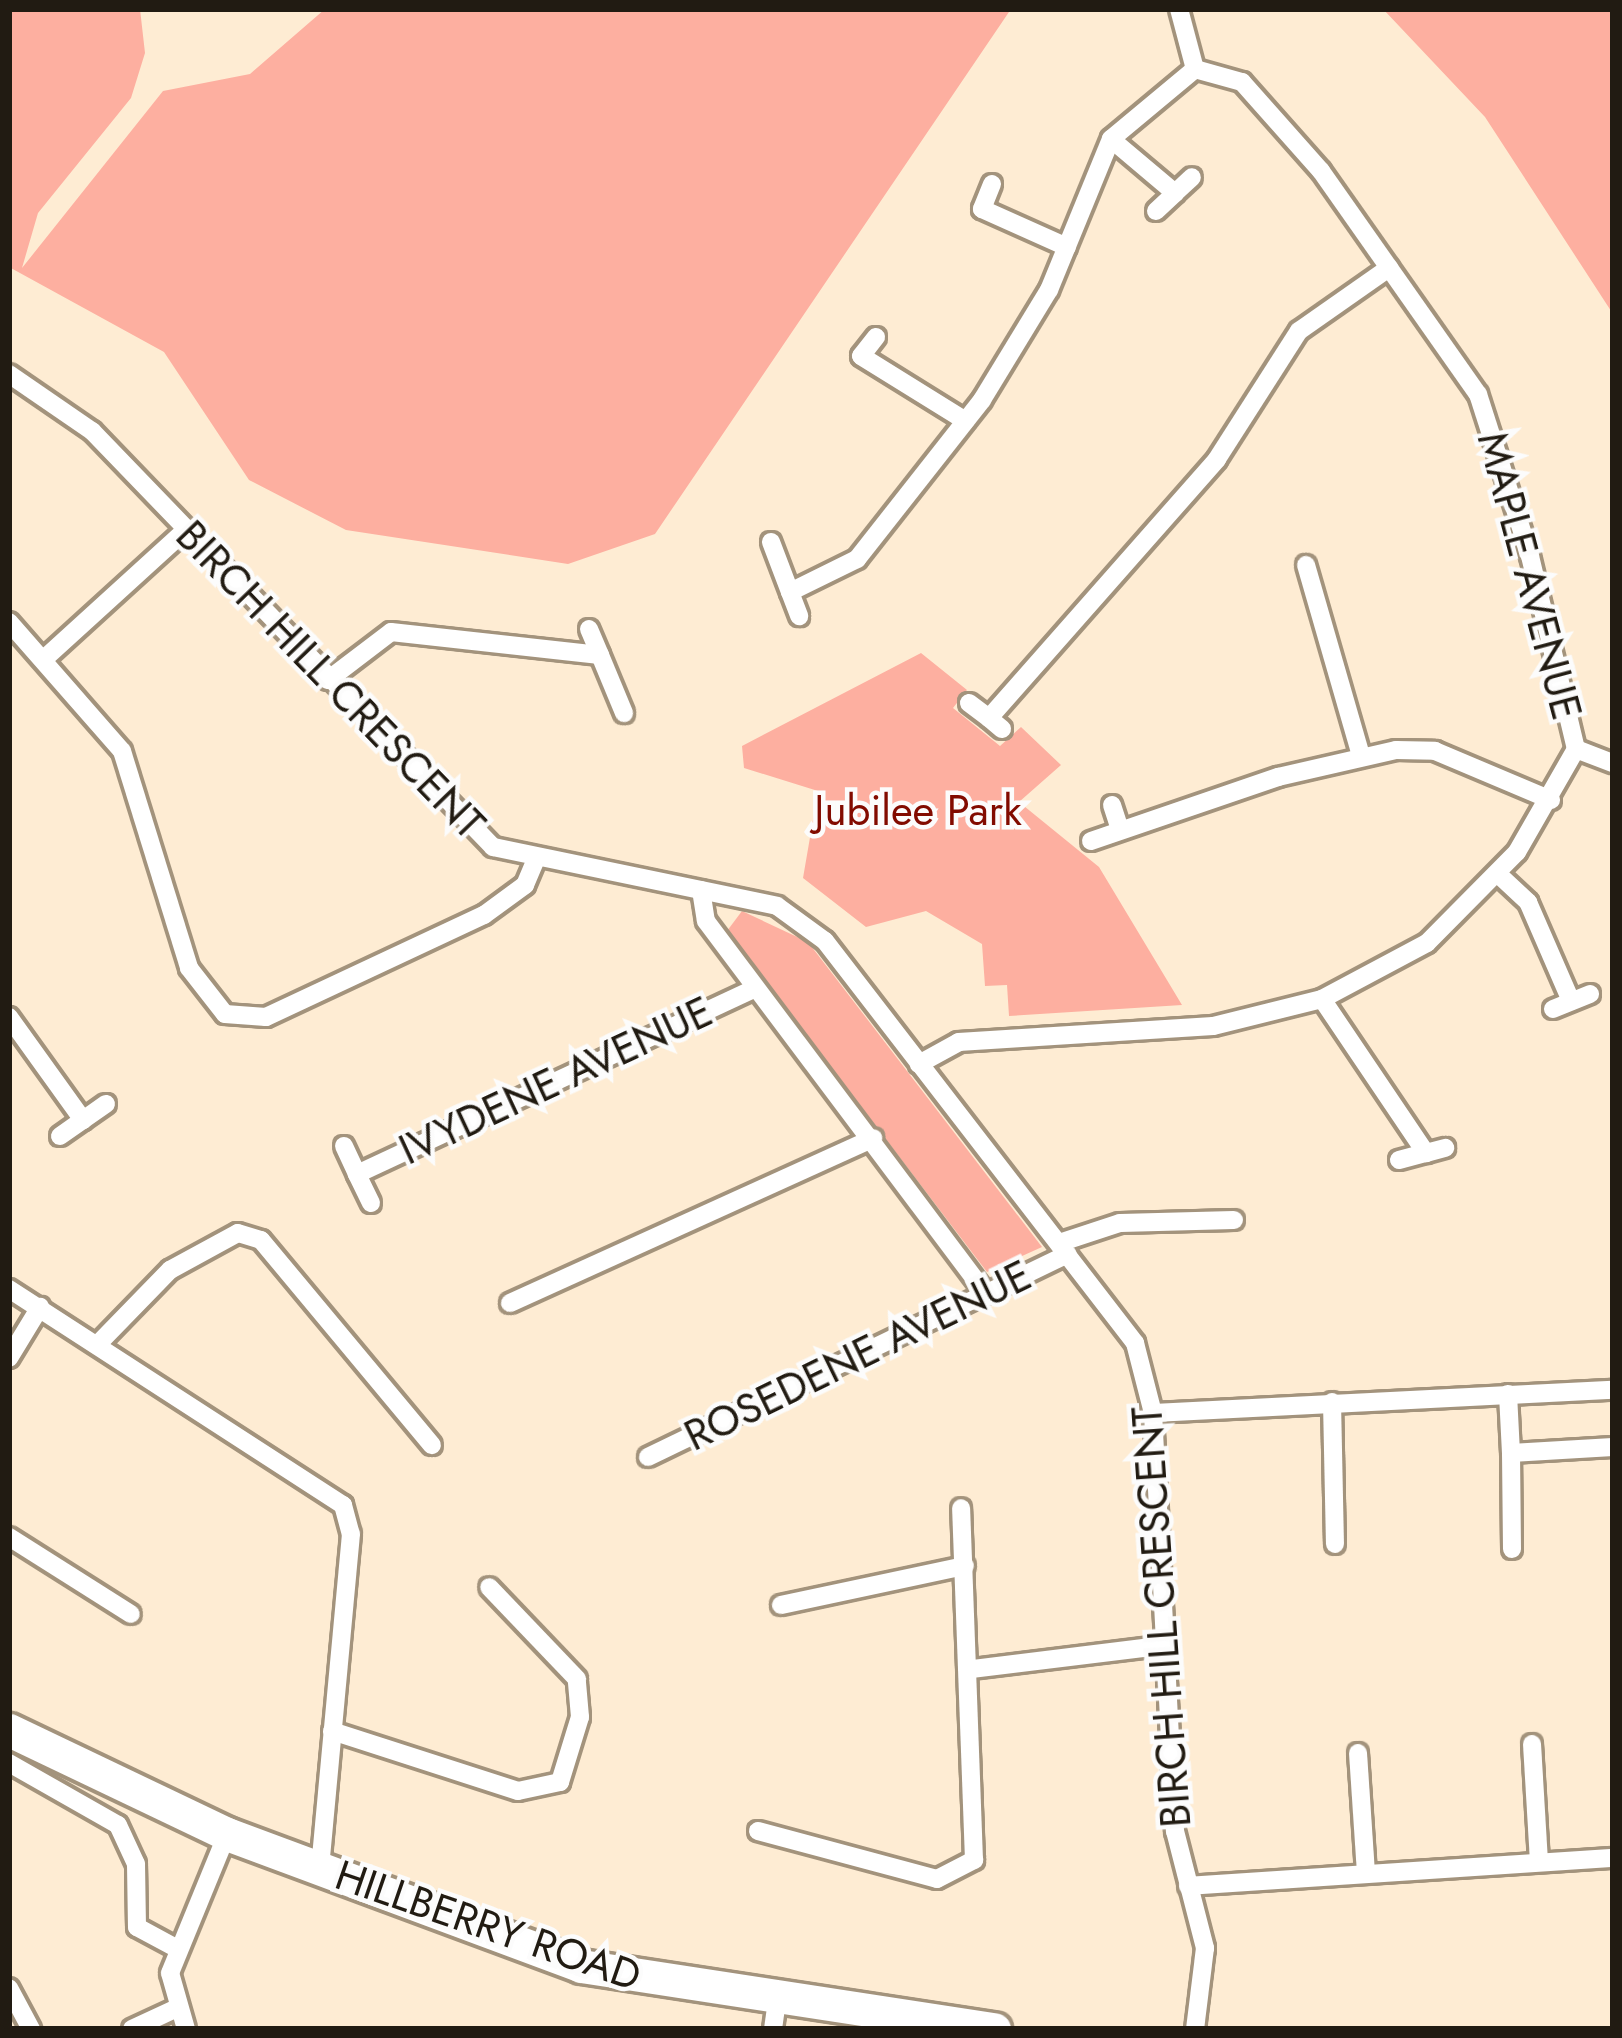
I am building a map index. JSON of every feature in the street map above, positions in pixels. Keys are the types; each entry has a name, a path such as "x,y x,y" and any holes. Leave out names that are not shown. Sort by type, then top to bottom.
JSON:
{"highway":[{"name":"HILLBERRY ROAD","path":"9,1730 227,1834 581,1966 775,2015 994,2029"}],"street":[{"path":"790,592 857,559 966,421 1067,247 1111,140 1195,69 1179,9"},
{"name":"MAPLE AVENUE","path":"920,1064 959,1042 1214,1026 1322,999 1427,943 1499,875 1551,800 1576,749 1478,394 1389,268 1243,82 1195,69"},
{"path":"1111,140 1175,193"},
{"path":"1156,211 1192,177"},
{"path":"974,230 992,184"},
{"path":"982,209 1067,247"},
{"path":"969,703 996,724 1217,459 1299,331 1389,268"},
{"path":"848,372 876,337"},
{"path":"861,356 966,421"},
{"name":"BIRCH HILL CRESCENT","path":"9,374 61,400 453,814 493,847 535,861 701,890 798,918 920,1064 1135,1343 1153,1413 1159,1646 1188,1886 1204,1948 1195,2029"},
{"path":"44,658 186,530"},
{"path":"771,542 799,616"},
{"path":"1306,565 1361,754"},
{"path":"1288,592 1312,587"},
{"path":"9,622 122,751 189,968 225,1014 266,1017 484,914 525,885 535,861"},
{"path":"589,629 624,712"},
{"path":"328,680 391,632 600,655"},
{"path":"1576,749 1613,763"},
{"path":"1091,841 1361,754 1435,752 1551,800"},
{"path":"1112,805 1120,830"},
{"path":"1499,875 1528,902 1571,1001"},
{"path":"701,890 706,921 986,1294"},
{"name":"IVYDENE AVENUE","path":"357,1174 755,988"},
{"path":"1322,999 1435,1151 1399,1160"},
{"path":"9,1017 83,1120"},
{"path":"60,1136 106,1104"},
{"path":"510,1303 873,1138"},
{"name":"IVYDENE AVENUE","path":"344,1146 371,1203"},
{"name":"ROSEDENE AVENUE","path":"648,1457 986,1294 1063,1248 1120,1223 1234,1220"},
{"path":"97,1345 214,1237 261,1240 432,1445"},
{"path":"9,1289 343,1505 351,1534 320,1868"},
{"path":"9,1358 40,1307"},
{"path":"1153,1413 1613,1390"},
{"path":"1508,1394 1512,1549"},
{"path":"1332,1402 1335,1544"},
{"path":"1511,1453 1613,1447"},
{"path":"758,1831 937,1879 966,1870 978,1849 961,1508"},
{"path":"9,1537 131,1614"},
{"path":"781,1605 965,1566"},
{"path":"332,1731 518,1791 560,1782 580,1718 577,1679 489,1587"},
{"path":"972,1669 1159,1646"},
{"path":"1532,1744 1539,1862"},
{"path":"1358,1753 1366,1872"},
{"path":"9,1763 118,1825 136,1864 137,1928 176,1948"},
{"path":"186,2029 175,2009 176,1948 227,1834"},
{"path":"1188,1886 1613,1858"},
{"path":"9,1988 31,2029"},
{"path":"132,2029 175,2009"}],"green space":[{"path":"9,9 140,9 145,53 131,98 38,213 22,268 163,91 250,74 325,9 1011,9 655,534 568,564 346,530 249,480 164,352 9,267"},
{"path":"1383,9 1613,9 1613,314 1485,117"},
{"name":"Jubilee Park","path":"921,653 967,690 953,708 1000,746 1021,727 1061,765 1019,802 1099,867 1182,1005 1009,1016 1007,985 985,986 982,944 926,911 866,927 803,878 818,791 744,768 742,746"},
{"path":"742,911 808,942 1042,1247 987,1272 727,931"}]}
